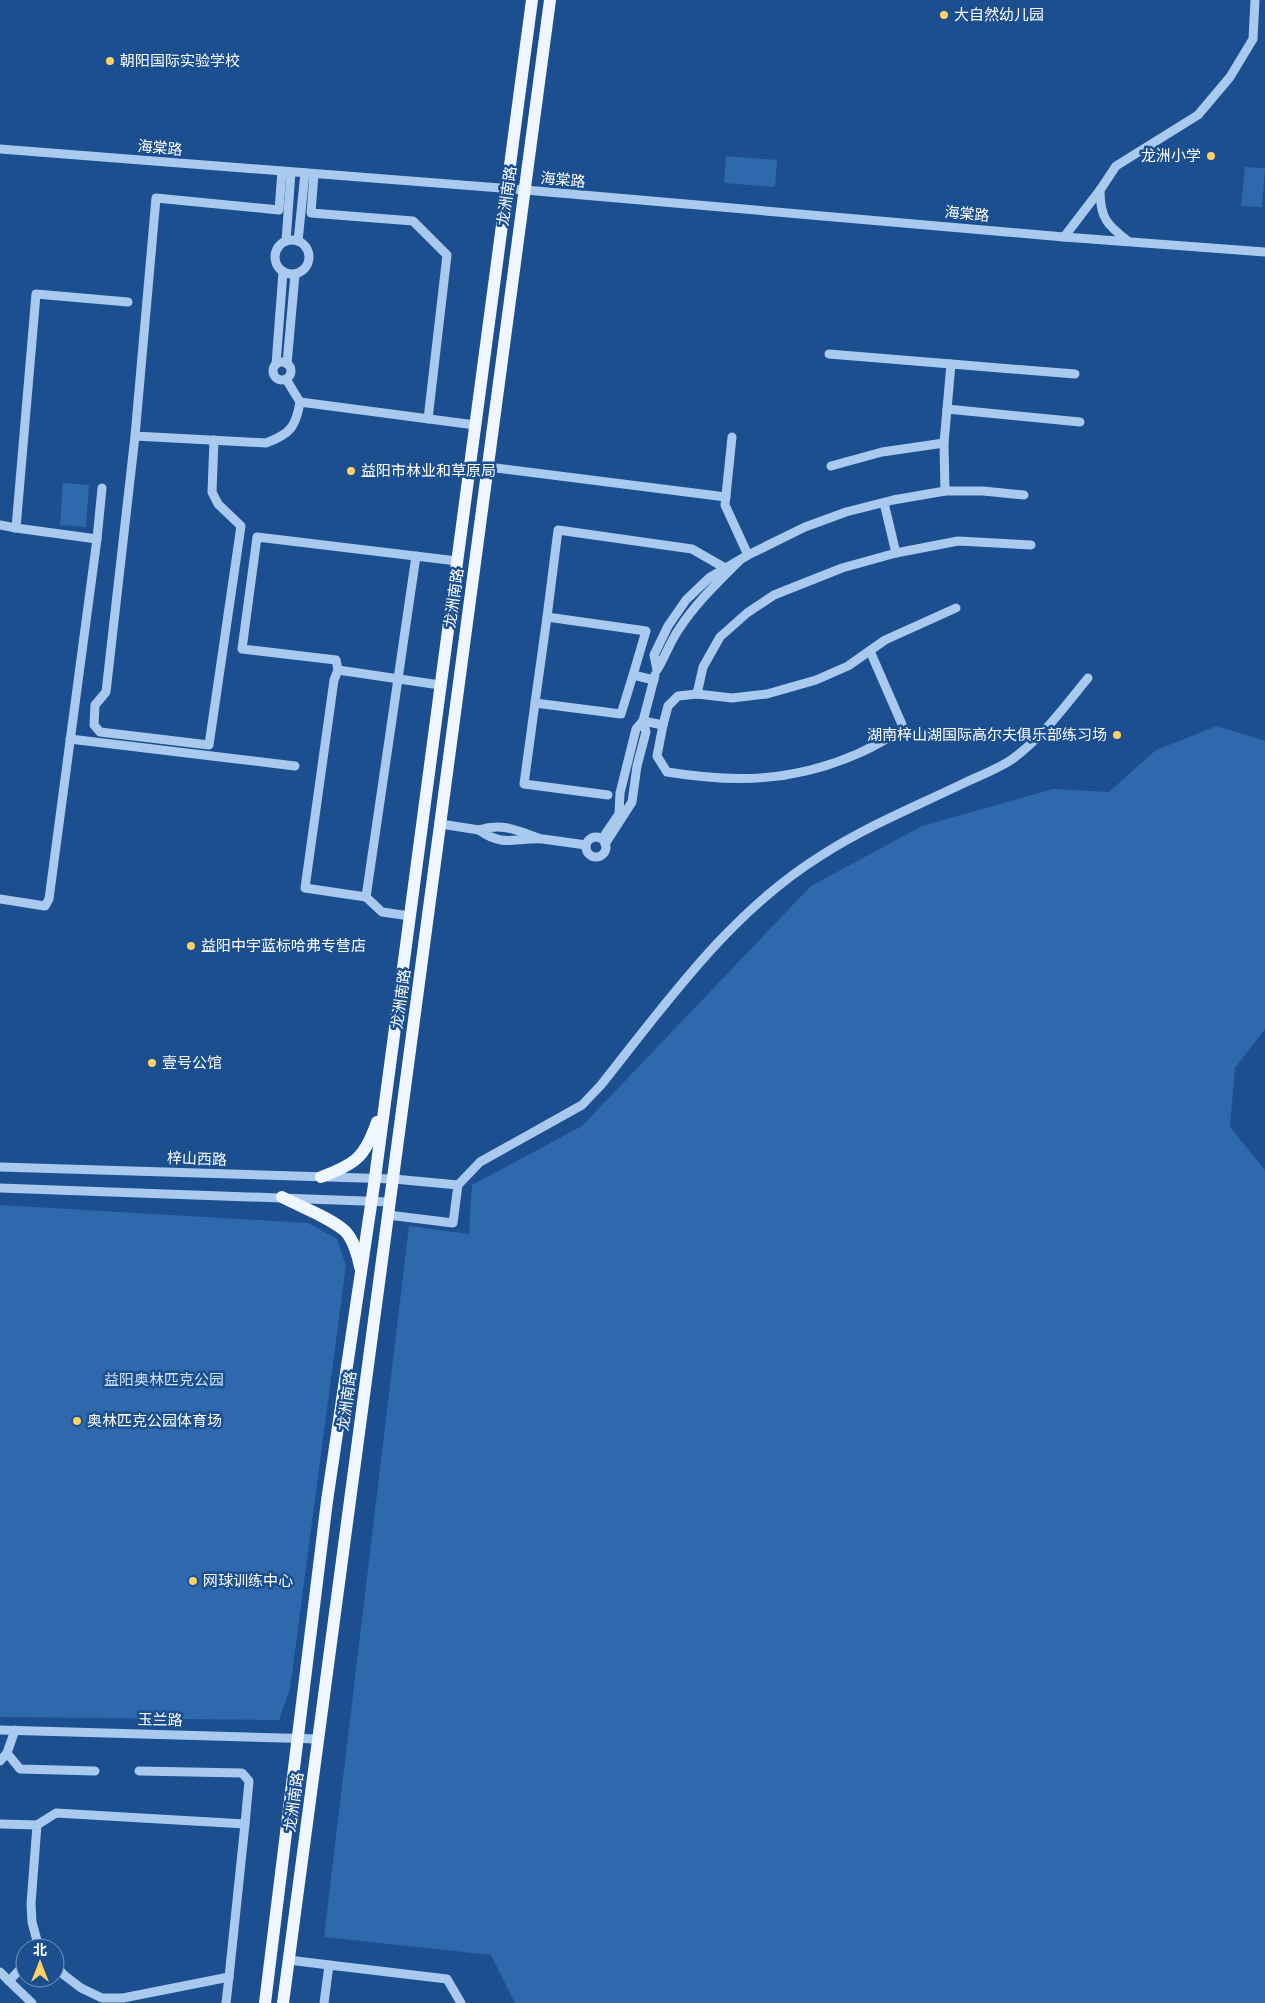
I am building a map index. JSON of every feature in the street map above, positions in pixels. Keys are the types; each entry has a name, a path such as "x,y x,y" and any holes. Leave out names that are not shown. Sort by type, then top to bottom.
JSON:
{"main road":[{"name":"龙洲南路","path":"265,2003 327,1501 375,1178 532,0"},
{"name":"龙洲南路","path":"283,2003 550,0"},
{"path":"321,1177 340,1170 360,1158 372,1136 386,1096"},
{"path":"282,1197 320,1216 345,1232 358,1256 360,1274"}],"street":[{"path":"1064,236 1116,166 1198,115 1230,77 1253,39 1255,0"},
{"name":"海棠路","path":"0,149 524,190 1265,252"},
{"path":"279,210 287,172"},
{"path":"286,240 288,211 287,172"},
{"path":"298,241 301,212 309,173"},
{"path":"309,173 310,213"},
{"path":"1100,190 1100,209 1109,227 1129,242"},
{"path":"214,440 212,492 218,504 241,526 209,745 100,732 94,725 96,705 106,692 135,436 156,198 413,221 447,255 428,419"},
{"path":"286,240 298,241 307,248 309,259 304,269 294,274 283,272 276,264 275,253 281,243 286,240"},
{"path":"283,272 276,364 273,369 275,377 280,380 286,379"},
{"path":"286,379 290,372 287,364 294,274"},
{"path":"16,528 36,294 128,302"},
{"path":"829,354 1076,374"},
{"path":"276,364 281,362 287,364"},
{"path":"945,491 944,443 951,364"},
{"path":"135,436 266,443 281,437 293,427 298,418 300,402 286,379"},
{"path":"300,402 475,425"},
{"path":"947,409 1080,422"},
{"path":"732,437 725,505 744,557"},
{"path":"831,466 882,452 944,443"},
{"path":"488,467 726,497"},
{"path":"0,899 45,906 48,900 97,539 102,488"},
{"path":"655,675 654,655 668,626 686,600 709,578 725,568 805,527 846,512 884,502 945,491 983,491 1024,495"},
{"path":"884,502 896,553"},
{"path":"0,525 97,539"},
{"path":"608,795 524,784 558,530 692,549 725,568"},
{"path":"410,916 382,912 366,897 305,888 334,680 338,670 336,660 242,649 257,537 457,561"},
{"path":"697,694 703,667 720,637 747,613 774,595 842,568 896,553 958,541 1031,545"},
{"path":"366,897 416,556"},
{"path":"586,845 590,855 596,857 604,851 604,842 619,814 620,793 636,729 643,721 655,675 677,632 696,605 744,557"},
{"path":"870,651 904,729 858,754 810,771 763,779 704,778 667,772 657,756 668,706 678,696 697,694 732,698 767,694 816,680 848,666 885,640 956,608"},
{"path":"535,703 621,714 646,631 547,617"},
{"path":"338,670 440,685"},
{"path":"633,675 655,675"},
{"path":"0,1188 371,1200 389,1208 453,1223 458,1185 480,1162 503,1147 582,1105 601,1085 710,952 743,916 778,885 822,854 1009,761 1034,742 1088,678"},
{"path":"643,721 663,725"},
{"path":"604,842 632,802 637,766 646,732 643,721"},
{"path":"70,739 295,766"},
{"path":"441,824 479,830 491,826 512,829 540,839 586,845"},
{"path":"586,845 592,837 604,842"},
{"name":"梓山西路","path":"0,1167 375,1178 458,1185"},
{"name":"玉兰路","path":"0,1730 319,1740"},
{"path":"0,1760 7,1753 15,1730"},
{"path":"7,1753 20,1770 95,1771"},
{"path":"138,1771 242,1773 249,1781 226,2003"},
{"path":"0,1824 37,1825 56,1813 245,1824"},
{"path":"36,1938 32,1922 31,1904 37,1825"},
{"path":"288,1960 447,1979 461,2003"},
{"path":"324,2003 328,1965"},
{"path":"0,1972 32,2003"},
{"path":"10,1981 15,1975"},
{"path":"65,1975 81,1988 102,1998 123,1998 229,1977"}],"green space":[{"path":"726,156 777,160 775,187 724,183"},
{"path":"1245,167 1265,168 1262,207 1241,206"},
{"path":"63,483 89,485 86,527 60,525"},
{"path":"1217,726 1265,741 1265,1029 1235,1068 1230,1127 1265,1170 1265,2003 515,2003 491,1955 324,1937 409,1226 469,1234 472,1185 582,1126 811,886 922,826 1053,789 1109,792 1156,750"},
{"name":"益阳奥林匹克公园","path":"0,1205 308,1223 337,1239 346,1265 290,1689 279,1720 0,1717"}],"place":[{"name":"大自然幼儿园","path":"944,15"},
{"name":"朝阳国际实验学校","path":"110,61"},
{"name":"龙洲小学","path":"1211,156"},
{"name":"益阳市林业和草原局","path":"351,471"},
{"name":"湖南梓山湖国际高尔夫俱乐部练习场","path":"1117,735"},
{"name":"益阳中宇蓝标哈弗专营店","path":"191,946"},
{"name":"壹号公馆","path":"152,1063"},
{"name":"奥林匹克公园体育场","path":"77,1421"},
{"name":"网球训练中心","path":"193,1581"}]}
